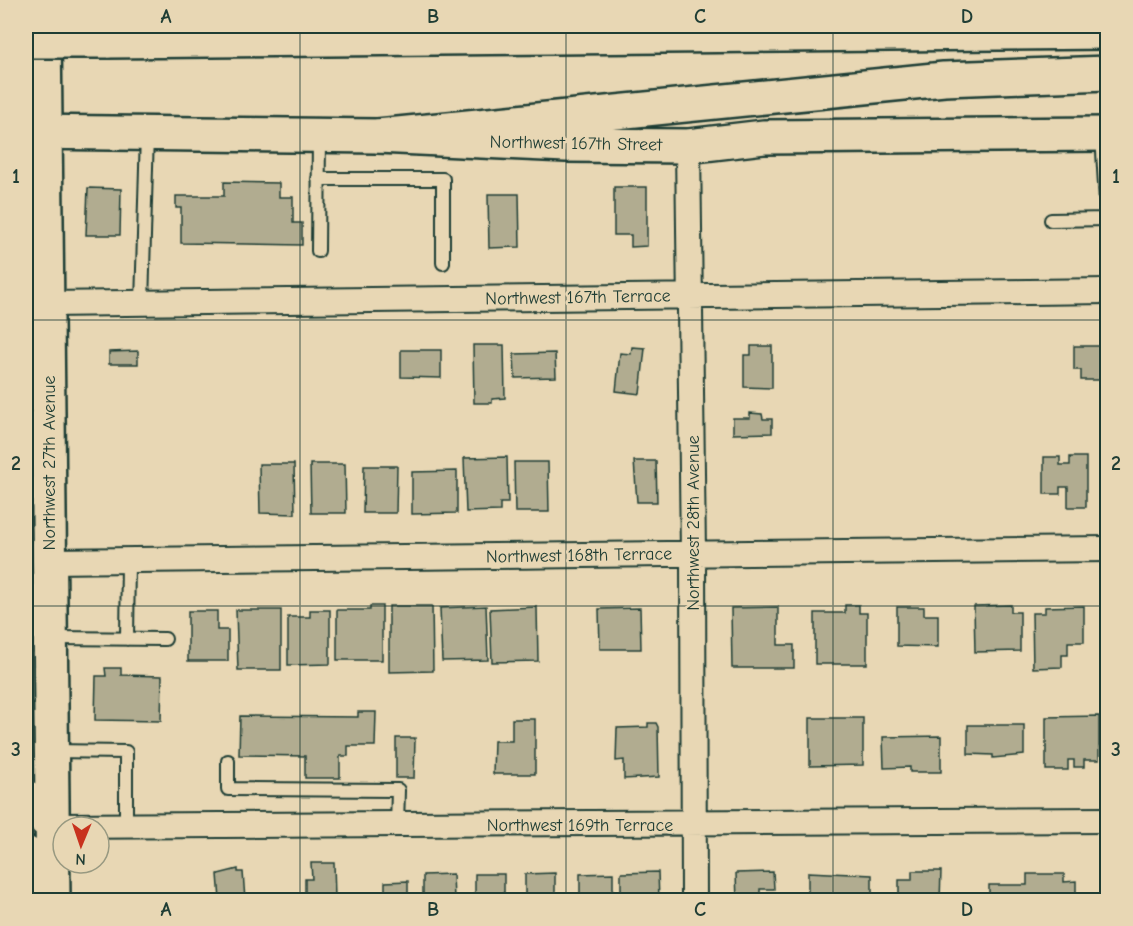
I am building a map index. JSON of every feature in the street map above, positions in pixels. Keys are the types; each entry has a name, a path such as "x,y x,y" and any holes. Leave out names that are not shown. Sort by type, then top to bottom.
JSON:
{"main road":[{"name":"Northwest 27th Avenue","path":"44,26 35,132 48,304 53,815"},
{"path":"26,41 1107,32"},
{"path":"378,136 944,79 1107,73"},
{"name":"Northwest 167th Street","path":"35,132 378,136 566,145 688,146 764,137 1105,134"},
{"path":"26,797 36,812 51,824"},
{"path":"26,853 31,877 43,900"},
{"name":"Northwest 27th Avenue","path":"53,875 53,900"}],"street":[{"name":"Northwest 28th Avenue","path":"688,146 691,295 694,900"},
{"name":"Northwest 167th Terrace","path":"48,304 1107,291"},
{"name":"Northwest 168th Terrace","path":"50,561 1107,549"},
{"name":"Northwest 169th Terrace","path":"111,826 1107,820"}],"lane":[{"path":"141,303 147,134"},
{"path":"1051,220 1107,219 1105,134"},
{"path":"318,251 319,135"},
{"path":"318,178 443,179 443,263"},
{"path":"127,639 128,561"},
{"path":"51,638 165,639"},
{"path":"52,751 126,752 126,826"},
{"path":"228,761 228,789 398,790 397,826"}],"building":[{"path":"224,182 279,183 279,197 293,197 293,223 302,223 302,245 181,243 181,208 176,208 176,196 224,196"},
{"path":"614,187 647,187 647,246 631,247 631,235 614,235"},
{"path":"88,188 121,189 120,235 86,235"},
{"path":"488,194 519,194 520,247 489,248"},
{"path":"473,345 504,345 505,398 492,399 492,403 474,403"},
{"path":"751,346 772,346 772,388 744,387 744,355 751,355"},
{"path":"1074,346 1108,346 1108,380 1081,380 1081,370 1074,370"},
{"path":"632,347 645,348 640,394 616,391 620,353 631,354"},
{"path":"401,350 441,350 441,378 401,377"},
{"path":"138,351 138,364 109,364 109,352"},
{"path":"555,353 556,377 515,378 514,354"},
{"path":"750,413 762,414 763,419 772,419 772,433 733,434 733,418 750,418"},
{"path":"507,457 508,503 500,503 500,511 466,512 464,458"},
{"path":"1044,457 1060,457 1060,465 1070,465 1070,457 1086,457 1086,507 1068,507 1068,487 1060,487 1060,494 1044,494"},
{"path":"634,461 656,461 657,502 637,502"},
{"path":"514,462 548,462 549,512 515,512"},
{"path":"259,464 294,464 295,514 260,513"},
{"path":"310,464 345,464 346,513 311,513"},
{"path":"364,466 397,466 396,513 363,513"},
{"path":"457,471 457,513 412,514 412,472"},
{"path":"845,605 859,605 859,613 867,613 867,664 815,664 815,613 845,613"},
{"path":"1011,605 1011,612 1020,612 1020,651 975,652 974,606"},
{"path":"370,606 382,606 382,660 337,660 337,610 370,610"},
{"path":"389,606 432,606 433,671 389,672"},
{"path":"486,606 488,660 442,661 440,608"},
{"path":"1084,606 1084,642 1068,642 1068,655 1062,655 1062,667 1033,668 1032,613 1045,613 1045,607"},
{"path":"537,607 538,661 492,662 490,609"},
{"path":"778,607 778,645 794,645 794,668 732,668 731,608"},
{"path":"897,607 924,607 924,615 938,615 938,647 897,646"},
{"path":"640,608 641,649 600,649 599,609"},
{"path":"236,610 281,610 281,670 238,670"},
{"path":"310,610 330,610 330,664 288,665 288,617 310,617"},
{"path":"188,611 217,611 217,630 228,630 228,661 188,661"},
{"path":"105,668 121,668 121,675 162,676 161,721 95,720 96,676 106,676"},
{"path":"358,712 376,712 375,746 348,746 348,756 340,756 340,778 305,778 305,756 239,755 240,716 358,717"},
{"path":"1099,716 1099,760 1084,760 1084,767 1074,767 1074,760 1068,760 1068,770 1046,770 1046,717"},
{"path":"810,718 863,718 863,765 810,766"},
{"path":"512,719 535,719 535,774 493,774 494,741 512,741"},
{"path":"648,723 656,723 658,727 659,777 624,779 624,760 616,761 617,728 648,727"},
{"path":"968,725 1024,725 1024,755 993,758 993,755 968,754"},
{"path":"941,736 941,772 910,772 910,767 884,768 883,737"},
{"path":"396,738 415,738 414,778 396,778"},
{"path":"311,863 334,863 335,899 305,900 305,879 312,879"},
{"path":"238,869 238,872 243,872 245,900 220,900 218,874"},
{"path":"912,871 941,871 940,900 899,900 899,880 912,880"},
{"path":"658,872 659,900 621,900 621,873"},
{"path":"773,872 774,889 760,889 760,900 737,900 736,873"},
{"path":"808,872 872,875 872,900 808,900"},
{"path":"555,873 555,900 525,900 525,874"},
{"path":"613,873 613,900 580,900 580,874"},
{"path":"453,874 454,900 423,900 423,875"},
{"path":"475,874 504,874 504,900 475,900"},
{"path":"1027,874 1064,874 1064,882 1076,881 1076,900 989,900 989,885 1027,885"},
{"path":"408,881 408,900 385,900 385,882"}]}
